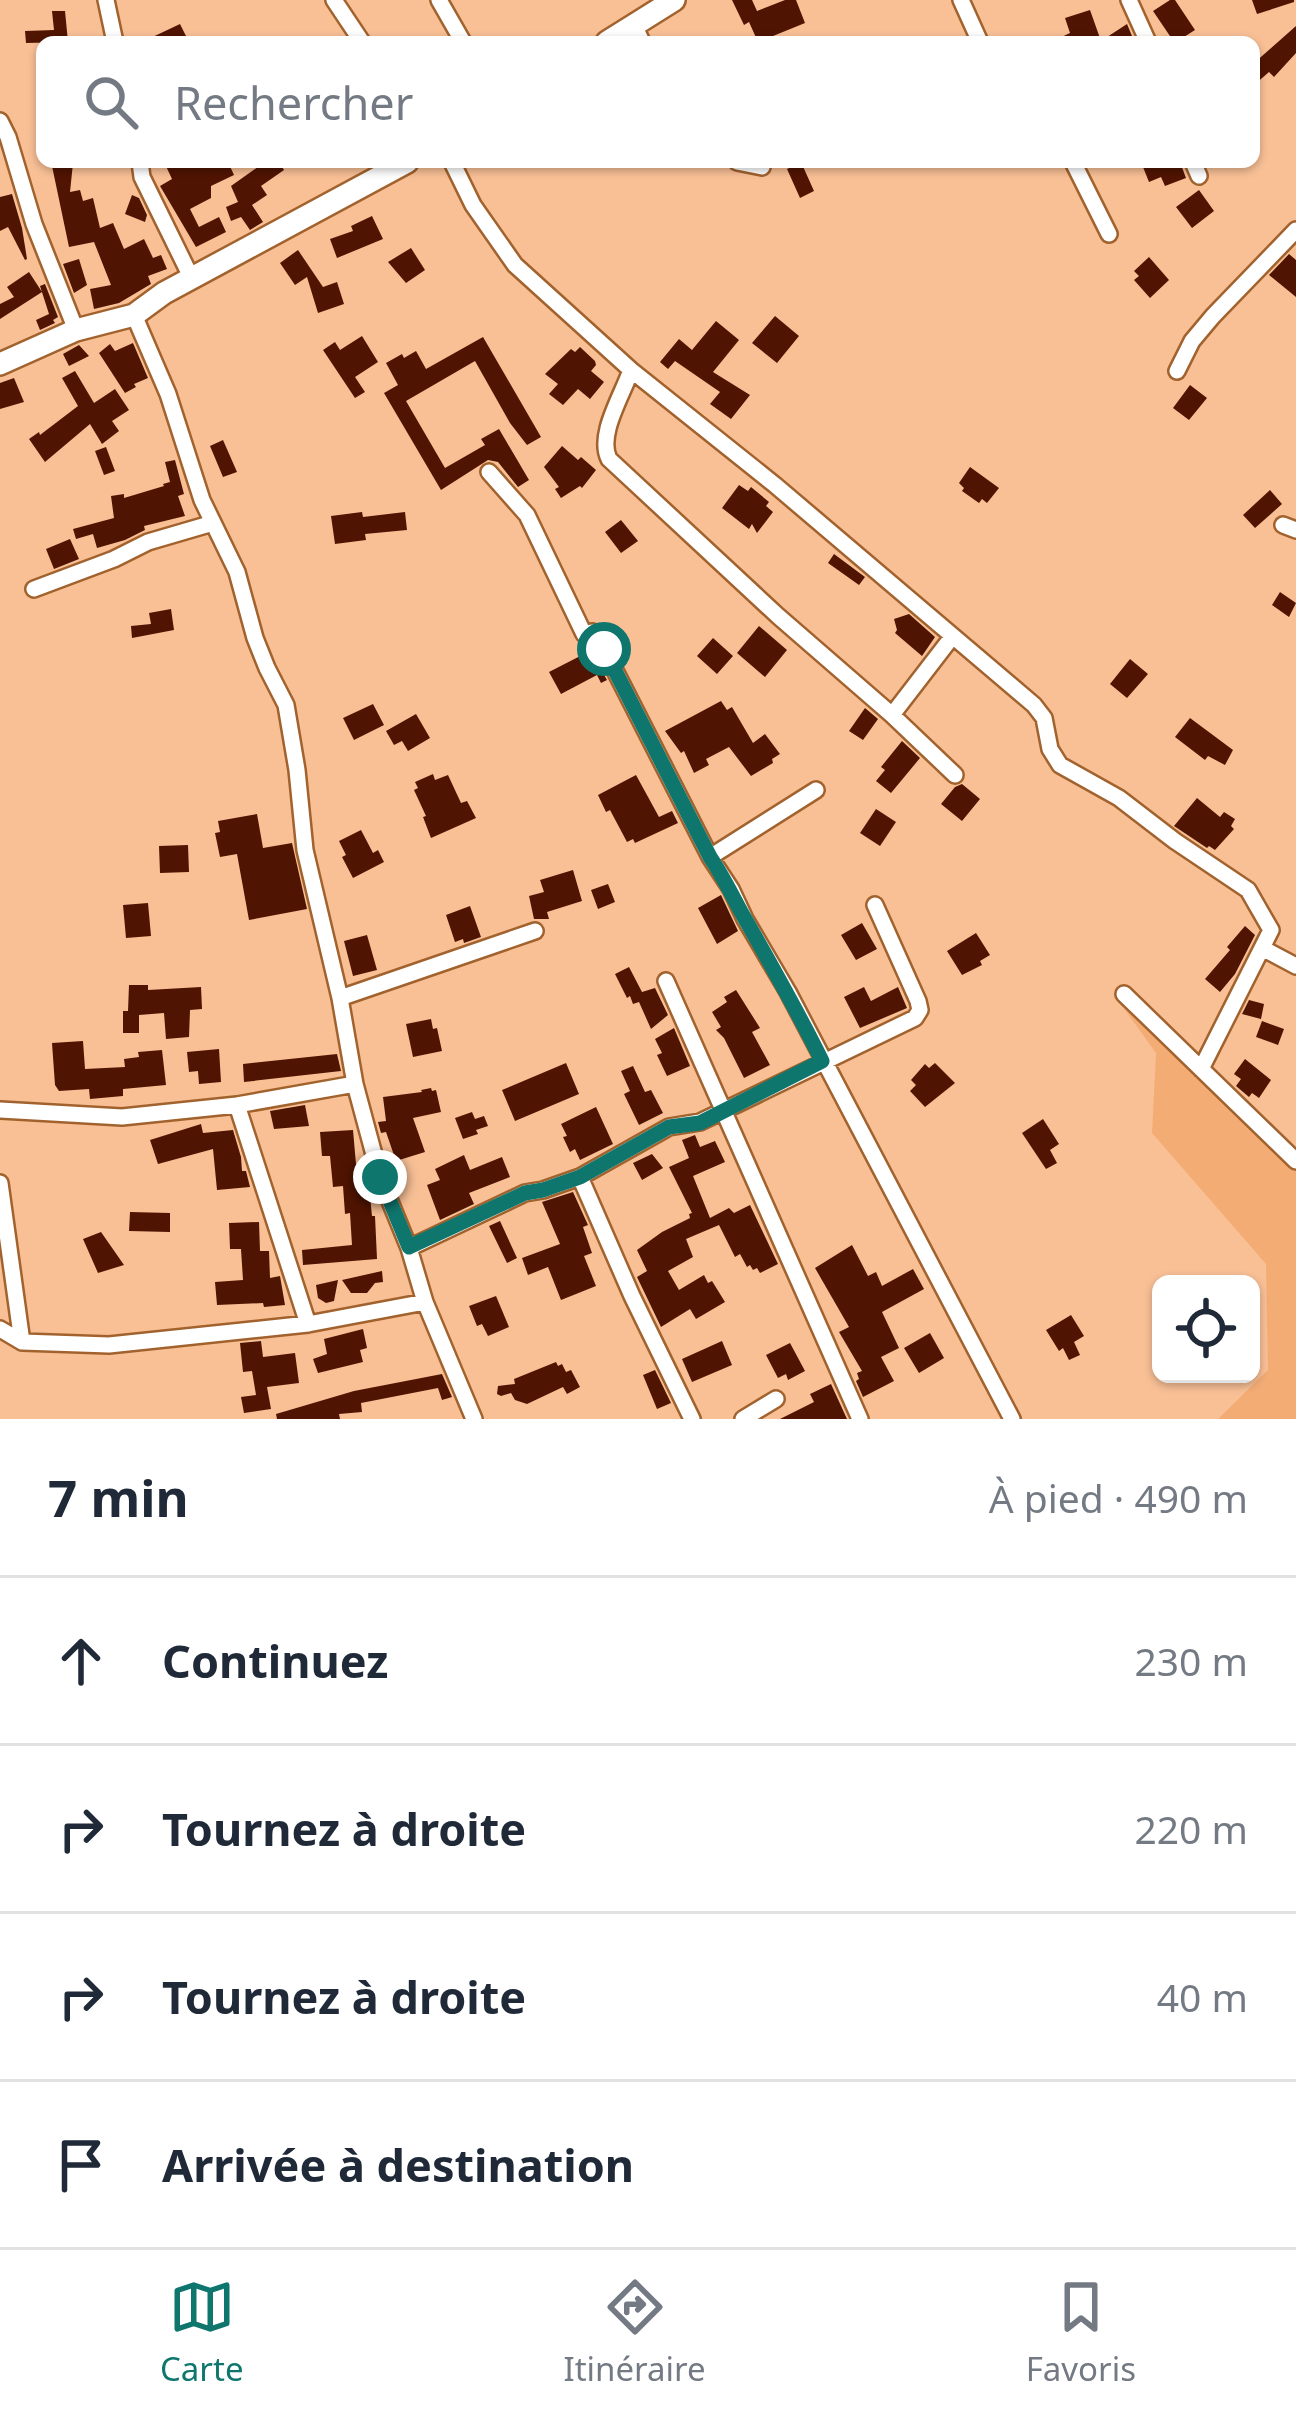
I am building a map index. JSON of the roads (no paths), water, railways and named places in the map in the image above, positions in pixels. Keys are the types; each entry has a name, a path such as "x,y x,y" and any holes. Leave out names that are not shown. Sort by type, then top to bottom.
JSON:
{"street":[{"path":"106,0 114,36"},
{"path":"334,0 358,36"},
{"path":"439,0 460,36"},
{"path":"638,33 674,0"},
{"path":"961,0 977,36"},
{"path":"1129,0 1145,36"},
{"path":"0,121 76,330"},
{"path":"141,168 192,279"},
{"path":"0,364 76,330 134,315 164,293 396,168"},
{"path":"455,168 473,205 515,265 631,370 776,485 1034,705 1044,718 1050,749 1060,765 1119,798 1248,890 1271,930 1201,1069"},
{"path":"1076,168 1109,234"},
{"path":"1177,371 1192,341 1296,230"},
{"path":"134,315 168,394 213,523 237,572 255,638 286,705 305,850 380,1177 473,1419"},
{"path":"631,370 604,432 608,459 956,775"},
{"path":"489,472 527,515 584,634 592,632 604,649 710,857 788,992 1012,1419"},
{"path":"34,589 148,542 213,523"},
{"path":"892,715 952,637"},
{"path":"710,857 816,790"},
{"path":"409,1247 525,1193 580,1177 669,1127 700,1123 915,1018 920,1010 918,1000 874,905"},
{"path":"340,998 536,931"},
{"path":"1262,948 1296,966"},
{"path":"667,981 860,1419"},
{"path":"1124,994 1296,1161"},
{"path":"0,1110 122,1117 237,1105 356,1084"},
{"path":"237,1105 308,1324"},
{"path":"580,1177 692,1419"},
{"path":"0,1183 22,1342"},
{"path":"0,1329 22,1342 109,1345 308,1324 425,1302"},
{"path":"743,1419 776,1399"}]}
